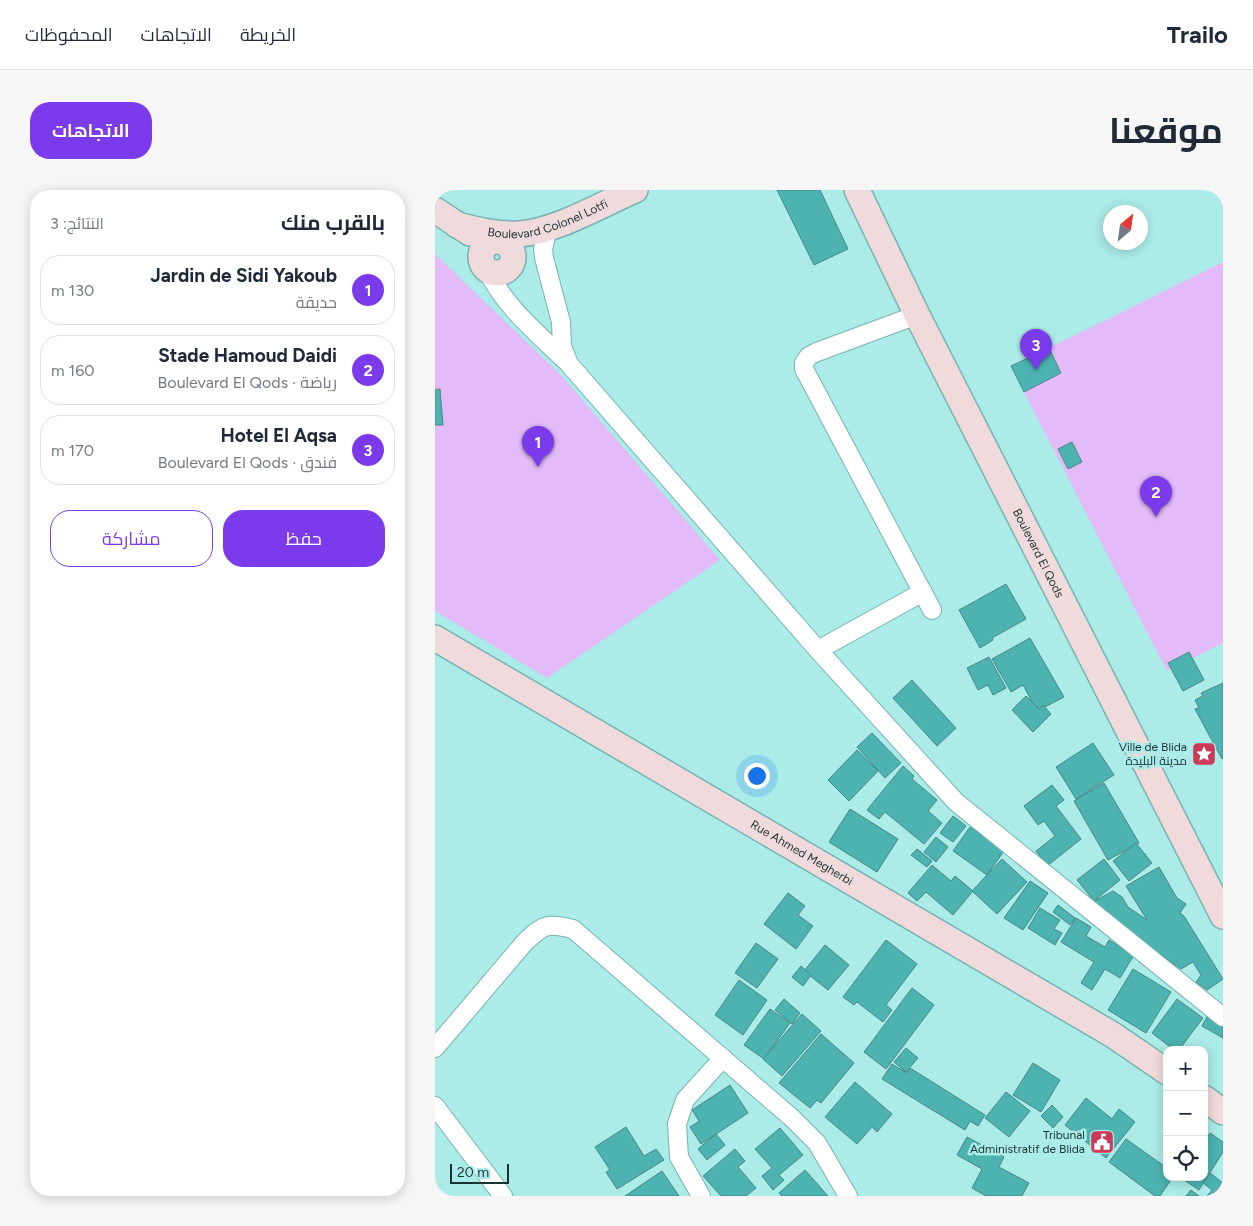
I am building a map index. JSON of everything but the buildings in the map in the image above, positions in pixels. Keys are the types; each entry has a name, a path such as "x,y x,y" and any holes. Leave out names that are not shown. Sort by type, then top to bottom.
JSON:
{"main road":[{"name":"Boulevard El Qods","path":"857,190 917,315 1223,916"},
{"name":"Boulevard Colonel Lotfi","path":"446,226 520,234 588,213 630,191"},
{"path":"435,210 446,226 493,268"},
{"path":"493,268 526,251 588,213"},
{"path":"446,226 493,242 499,241 508,246 513,256 493,268"},
{"path":"493,242 520,234"},
{"name":"Rue Ahmed Megherbi","path":"435,638 1113,1035 1163,1069"},
{"path":"1208,1101 1223,1112"}],"street":[{"path":"546,237 543,249 561,322 563,346 569,364"},
{"path":"493,268 495,286 511,307 569,364 818,650 956,802 1223,1017"},
{"path":"917,315 817,352 809,356 804,363 804,369 932,610"},
{"path":"818,650 923,592"},
{"path":"435,1048 540,927 553,924 573,929 792,1118 817,1143 848,1196"},
{"path":"701,1196 679,1157 677,1124 685,1100 723,1058"},
{"path":"435,1106 503,1196"}],"shaded area":[{"path":"435,254 561,375 720,560 547,678 435,611"},
{"path":"1223,262 1223,643 1167,671 1024,392 1061,373 1049,348"}],"place":[{"name":"Hotel El Aqsa","path":"1036,370"},
{"name":"Jardin de Sidi Yakoub","path":"538,467"},
{"name":"Stade Hamoud Daidi","path":"1156,517"},
{"name":"Ville de Blida مدينة البليدة","path":"1204,754"},
{"name":"Tribunal Administratif de Blida","path":"1102,1142"}]}
